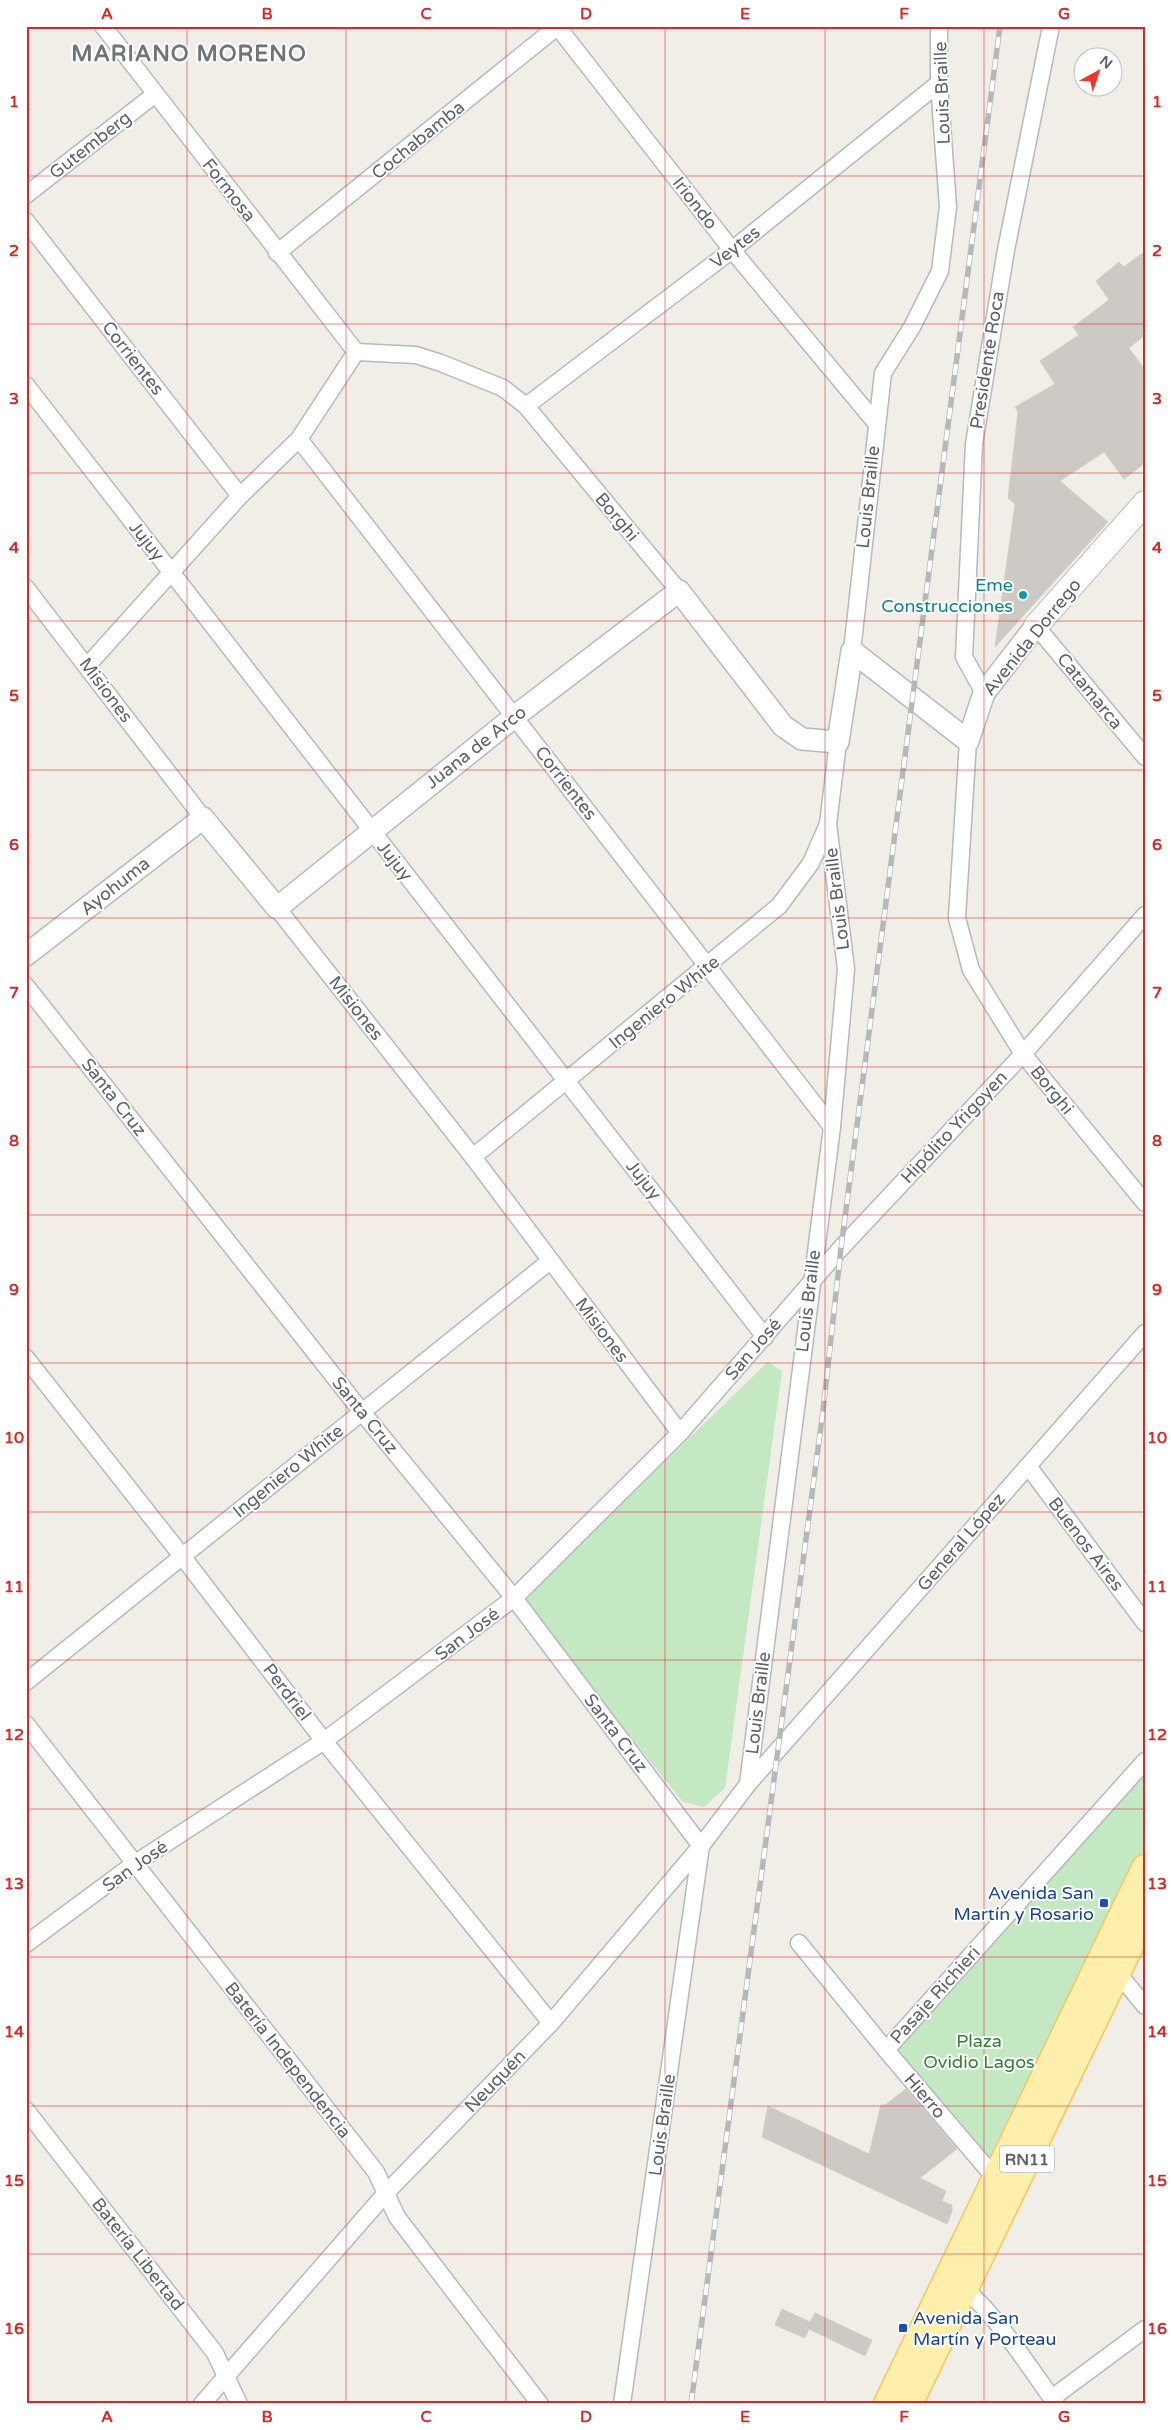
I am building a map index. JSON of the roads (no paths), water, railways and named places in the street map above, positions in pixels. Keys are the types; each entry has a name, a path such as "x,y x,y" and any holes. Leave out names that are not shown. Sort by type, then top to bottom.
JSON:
{"main road":[{"name":"Avenida Dorrego","path":"1036,626 1145,503"},
{"name":"RN11","path":"887,2404 956,2284 1108,1967 1145,1868"},
{"name":"RN11","path":"909,2404 996,2179 1108,1967 1145,1915"}],"street":[{"name":"Formosa","path":"103,26 356,352"},
{"name":"Iriondo","path":"558,26 732,250 876,422"},
{"name":"Cochabamba","path":"278,253 558,26"},
{"name":"Louis Braille","path":"748,1784 810,1282 832,1127 846,969 828,824 852,651 876,422 883,373 912,327 940,271 948,207 939,83 939,26"},
{"name":"Presidente Roca","path":"984,693 964,657 974,444 1006,250 1051,26"},
{"name":"Veytes","path":"526,406 732,250 939,83"},
{"name":"Gutemberg","path":"26,195 154,94"},
{"name":"Corrientes","path":"26,221 240,496"},
{"path":"88,665 240,496 299,439 356,352"},
{"name":"Borghi","path":"356,352 416,355 503,388 526,406 679,591 783,726 802,739 838,742"},
{"name":"Jujuy","path":"26,385 765,1336"},
{"name":"Corrientes","path":"299,439 832,1127"},
{"name":"Misiones","path":"26,588 88,665 203,818 277,908 473,1157 680,1433"},
{"name":"Juana de Arco","path":"277,908 514,717 679,591"},
{"name":"Avenida Dorrego","path":"971,970 957,918 968,741 984,693 1036,626"},
{"name":"Catamarca","path":"1036,626 1145,757"},
{"path":"852,651 968,741"},
{"name":"Ayohuma","path":"26,955 203,818"},
{"name":"Ingeniero White","path":"473,1157 708,967 779,906 811,863 828,824"},
{"name":"Hipólito Yrigoyen","path":"840,1248 1023,1054 1145,915"},
{"name":"Borghi","path":"971,970 1023,1054 1145,1203"},
{"name":"Santa Cruz","path":"26,986 362,1412 514,1598 702,1846"},
{"name":"San José","path":"26,1944 134,1864 324,1741 514,1598 680,1433 840,1248"},
{"name":"Ingeniero White","path":"26,1682 550,1261"},
{"name":"General López","path":"778,1750 1145,1333"},
{"name":"Perdriel","path":"26,1358 182,1556 324,1741 551,2024"},
{"name":"Buenos Aires","path":"1028,1466 1145,1623"},
{"name":"Batería Independencia","path":"26,1724 376,2172 397,2217 540,2404"},
{"name":"Neuquén","path":"202,2404 386,2193 551,2024 702,1846 748,1784 778,1750"},
{"name":"Pasaje Richieri","path":"886,2050 1145,1761"},
{"name":"Louis Braille","path":"622,2404 702,1846"},
{"name":"Hierro","path":"798,1943 996,2179"},
{"path":"1108,1967 1145,2006"},
{"name":"Batería Libertad","path":"26,2110 214,2353 239,2404"},
{"path":"956,2284 982,2305 1054,2401 1145,2329"}],"railway":[{"path":"691,2404 823,1411 841,1248 1000,26"}],"place":[{"name":"Eme Construcciones","path":"1023,595"},
{"name":"Avenida San Martín y Rosario","path":"1104,1903"},
{"name":"Avenida San Martín y Porteau","path":"903,2328"}],"district":[{"name":"MARIANO MORENO","path":"189,53"}],"park label":[{"name":"Plaza Ovidio Lagos","path":"979,2051"}]}
